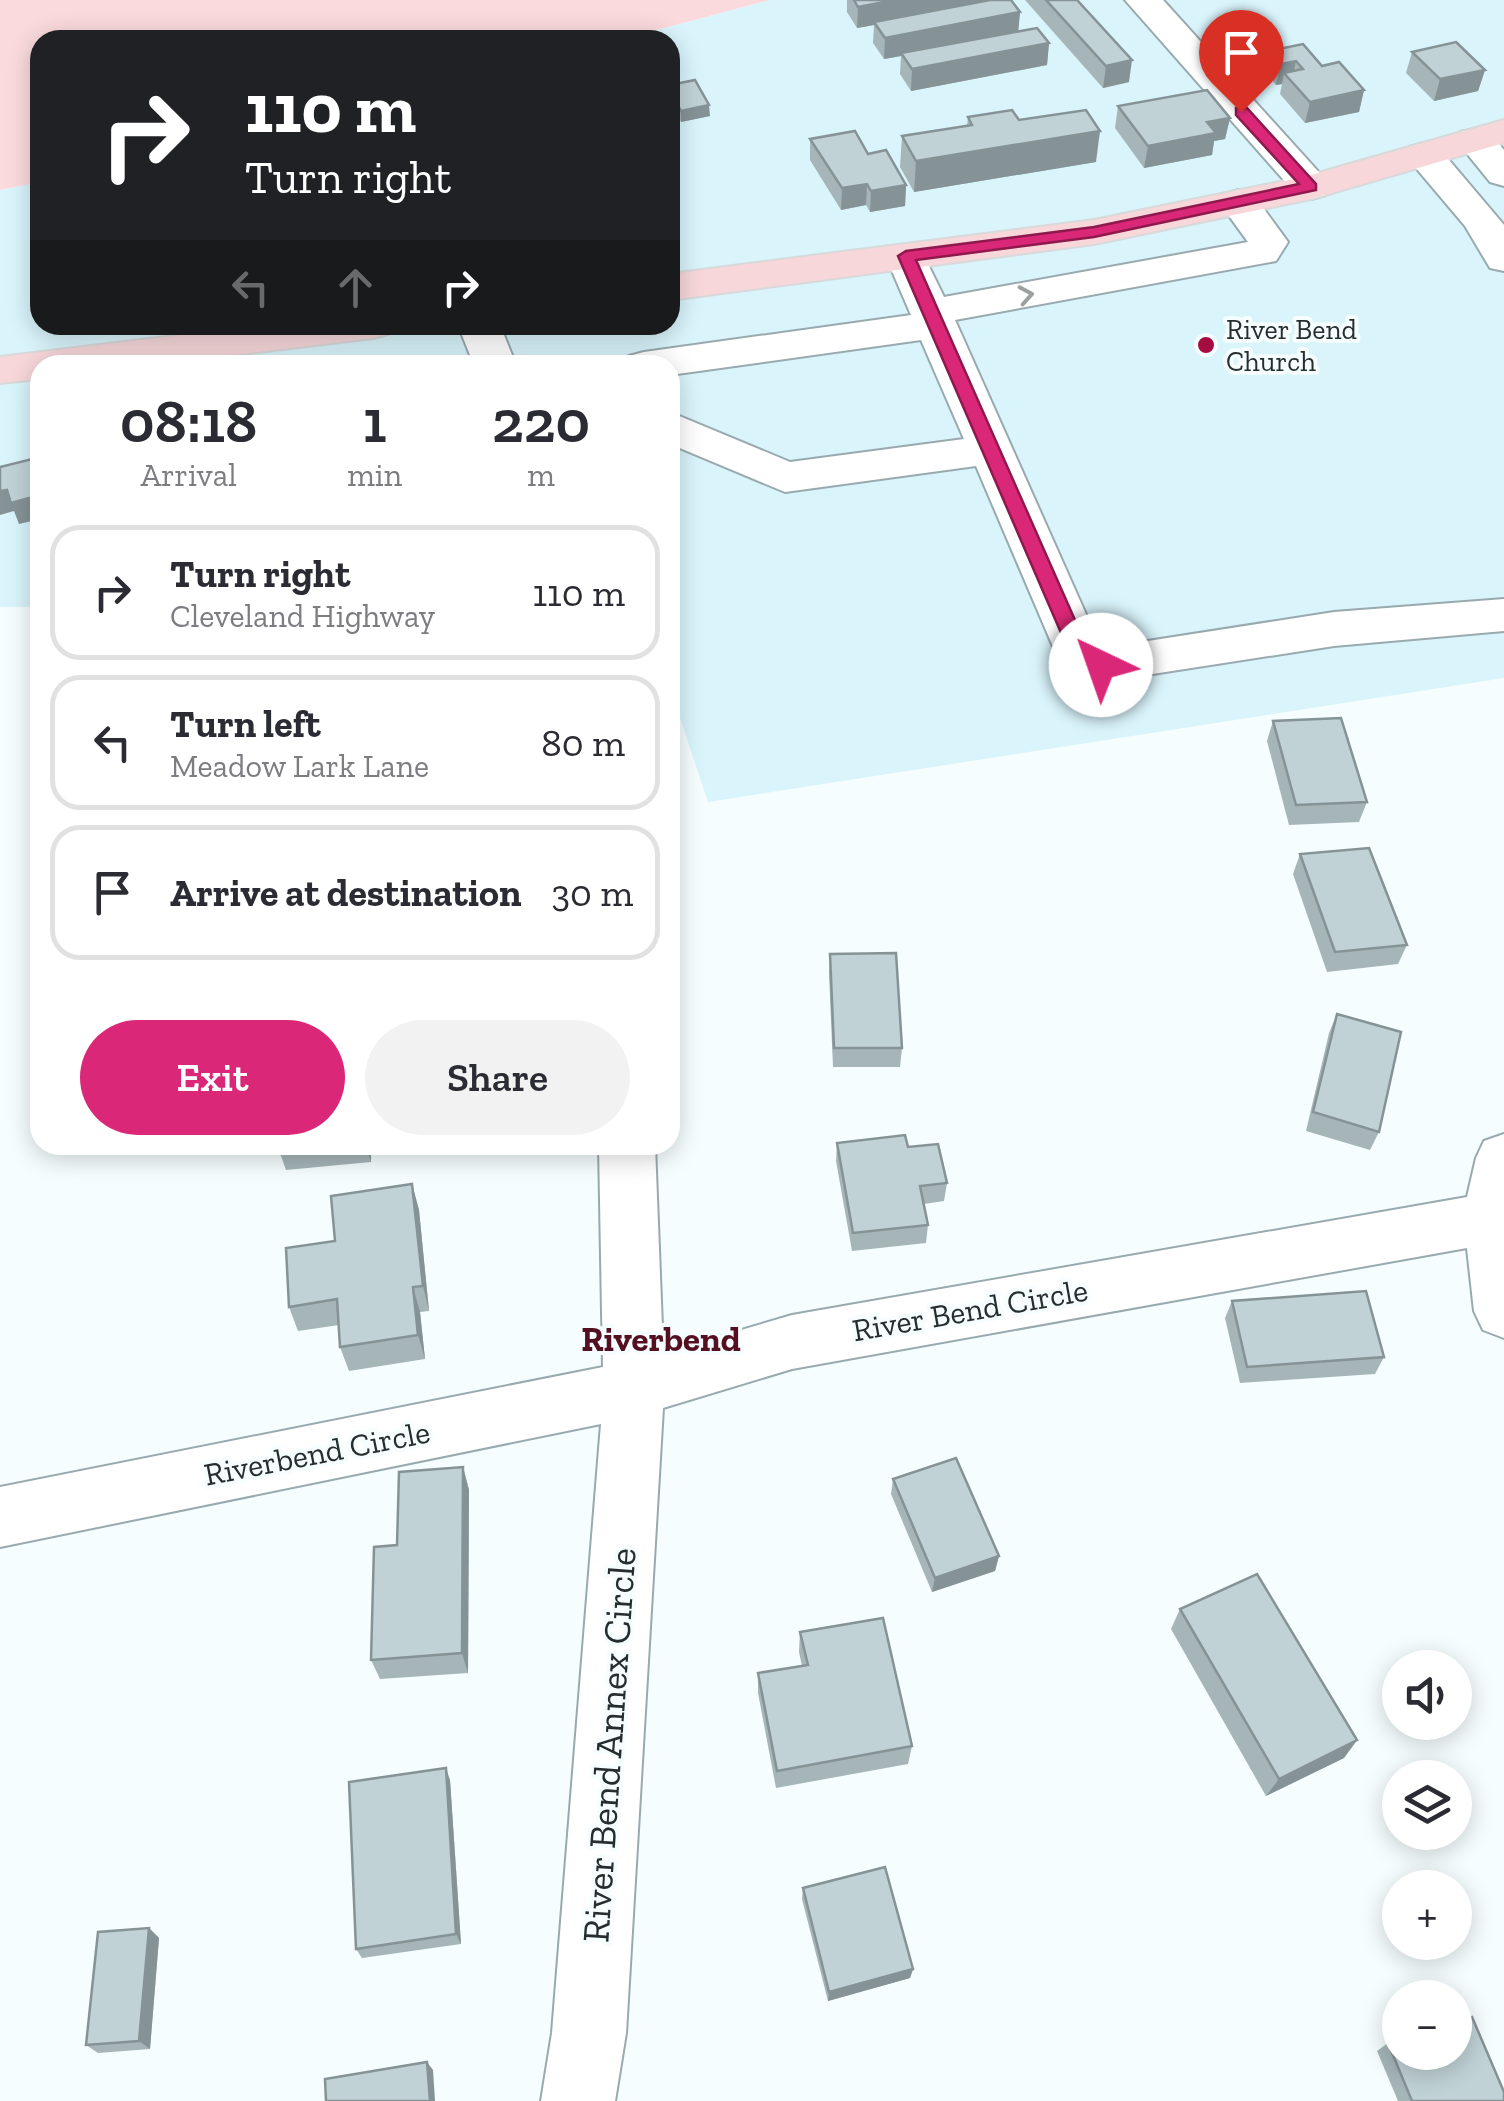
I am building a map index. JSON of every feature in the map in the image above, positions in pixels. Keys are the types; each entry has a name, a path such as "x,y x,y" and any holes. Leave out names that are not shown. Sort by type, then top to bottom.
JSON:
{"main road":[{"path":"680,286 1094,232 1310,187 1490,136"},
{"path":"124,355 289,335"},
{"path":"0,370 30,366"}],"street":[{"path":"1143,0 1310,187"},
{"path":"1490,136 1504,174"},
{"path":"1424,155 1482,221 1504,259"},
{"path":"680,359 933,318 1262,252 1268,242 1239,202"},
{"path":"906,256 1078,649 1101,665 1334,629 1504,614"},
{"path":"680,431 785,477 991,450"},
{"path":"627,1155 634,1389"},
{"path":"1504,1158 1492,1218 1504,1311"},
{"name":"River Bend Circle","path":"634,1389 792,1342 1492,1218"},
{"name":"Riverbend Circle","path":"0,1516 634,1389"},
{"name":"River Bend Annex Circle","path":"578,2101 589,2033 634,1389"}],"shaded area":[{"path":"0,0 770,0 657,30 30,30 30,184 0,190"},
{"path":"770,0 1504,0 1504,678 708,802 680,718 680,355 30,355 30,607 0,607 0,190 30,184 30,335 680,335 680,30 657,30"}],"building":[{"path":"854,0 895,0 858,7"},
{"path":"990,0 1011,0 1020,12 885,38 874,22"},
{"path":"1046,0 1077,0 1132,60 1106,66"},
{"path":"1037,28 1049,43 912,69 901,53"},
{"path":"1456,42 1485,70 1440,79 1412,52"},
{"path":"1303,44 1322,66 1339,62 1364,90 1310,102 1284,73 1303,69 1296,61 1281,64 1269,51"},
{"path":"695,80 709,105 681,111 680,83"},
{"path":"1207,90 1230,118 1207,122 1216,133 1148,146 1118,106"},
{"path":"1012,110 1019,120 1086,110 1100,131 916,161 902,136 972,125 968,117"},
{"path":"855,131 868,154 886,150 906,185 871,191 867,184 842,188 810,139"},
{"path":"30,460 30,498 11,503 7,490 0,491 0,467"},
{"path":"1341,718 1367,802 1296,805 1273,721"},
{"path":"1369,848 1407,945 1335,952 1300,854"},
{"path":"896,953 902,1048 834,1048 830,954"},
{"path":"1337,1014 1401,1032 1379,1132 1313,1112"},
{"path":"905,1135 908,1147 938,1144 947,1183 920,1186 928,1225 853,1233 837,1143"},
{"path":"412,1184 423,1286 413,1287 418,1335 340,1347 337,1299 289,1307 286,1248 335,1241 331,1196"},
{"path":"1366,1291 1384,1357 1247,1367 1232,1301"},
{"path":"956,1458 999,1556 935,1578 893,1479"},
{"path":"463,1467 462,1653 371,1660 374,1547 397,1545 399,1472"},
{"path":"1257,1574 1357,1740 1279,1779 1180,1609"},
{"path":"883,1618 912,1746 777,1771 758,1673 808,1665 800,1632"},
{"path":"446,1768 456,1934 356,1949 349,1782"},
{"path":"885,1867 913,1969 829,1992 803,1888"},
{"path":"149,1928 139,2041 86,2045 98,1932"},
{"path":"1472,2017 1504,2092 1504,2101 1412,2101 1399,2070 1472,2070"},
{"path":"427,2062 430,2101 326,2101 325,2079"}],"place":[{"name":"River Bend Church","path":"1206,345"}],"district":[{"name":"Riverbend","path":"661,1339"}],"route":[{"path":"1101,665 1078,649 906,256 1094,232 1310,187 1241,112"}]}
